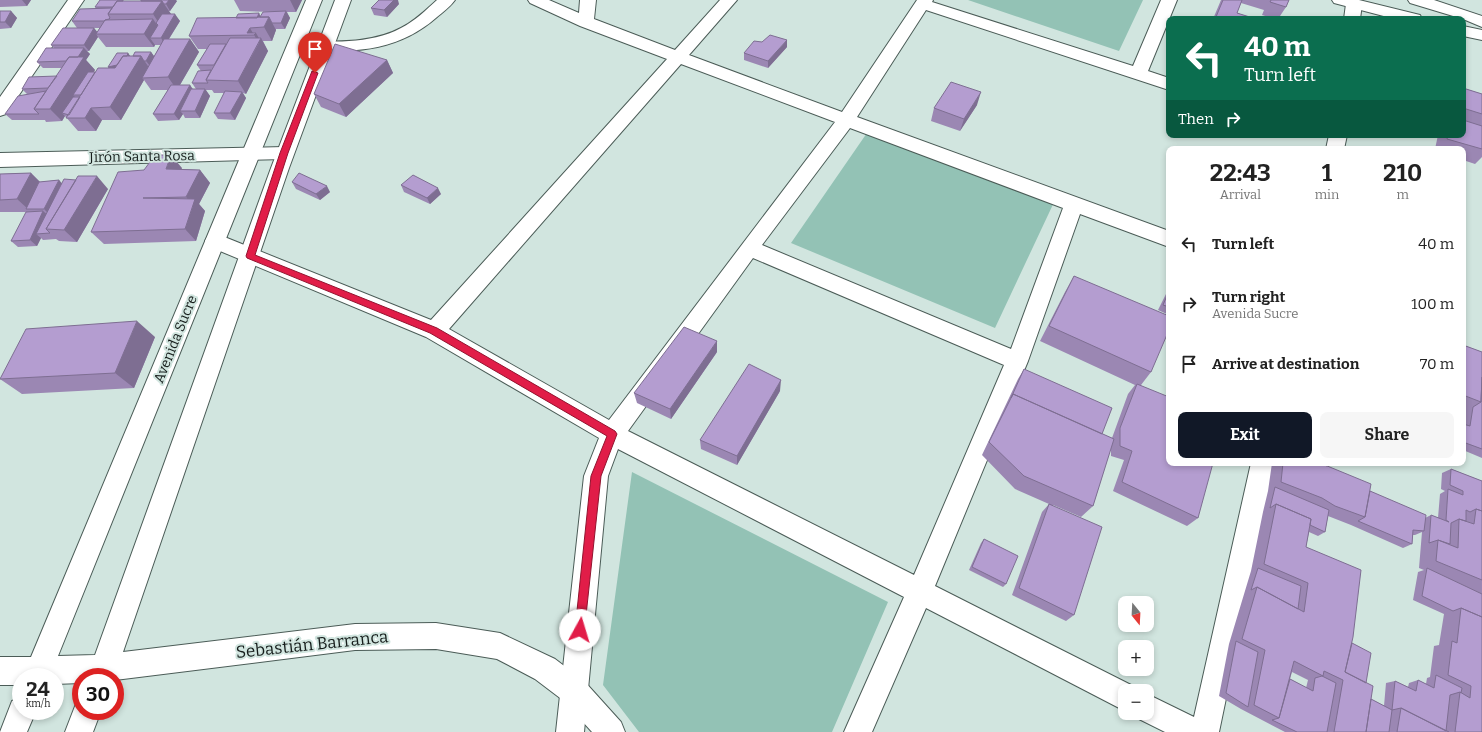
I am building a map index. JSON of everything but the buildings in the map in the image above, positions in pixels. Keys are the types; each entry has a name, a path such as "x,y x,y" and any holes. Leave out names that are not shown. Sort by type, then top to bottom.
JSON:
{"street":[{"path":"0,110 76,0"},
{"name":"Avenida Sucre","path":"39,668 314,0"},
{"path":"103,668 250,256 284,153 343,0"},
{"path":"295,47 381,41 406,33 447,0"},
{"path":"536,0 586,22 846,120 1166,237"},
{"path":"586,22 588,0"},
{"path":"434,331 677,56 729,0"},
{"path":"1138,74 1169,0"},
{"path":"1416,0 1442,7 1482,22"},
{"path":"570,732 596,476 612,434 749,248 846,120 924,2 1166,83"},
{"path":"1349,8 1396,16"},
{"path":"1466,32 1482,35"},
{"name":"Jirón Santa Rosa","path":"0,160 284,153"},
{"path":"858,732 920,591 1017,361 1074,204"},
{"path":"215,241 434,331 612,434 1118,693"},
{"path":"749,248 1017,361"},
{"path":"1205,732 1262,466"},
{"name":"Sebastián Barranca","path":"124,670 356,637 436,636 500,646 545,669 574,691 611,732"},
{"name":"Sebastián Barranca","path":"0,671 12,672"},
{"path":"1154,712 1194,732"},
{"path":"13,732 18,720"},
{"path":"79,732 84,720"}],"green space":[{"path":"968,0 1143,0 1119,51"},
{"path":"869,130 1056,198 995,328 791,243"},
{"path":"632,472 888,602 832,732 639,732 603,685"}],"route":[{"path":"315,73 284,153 250,256 434,331 612,434 596,476 580,630"}]}
